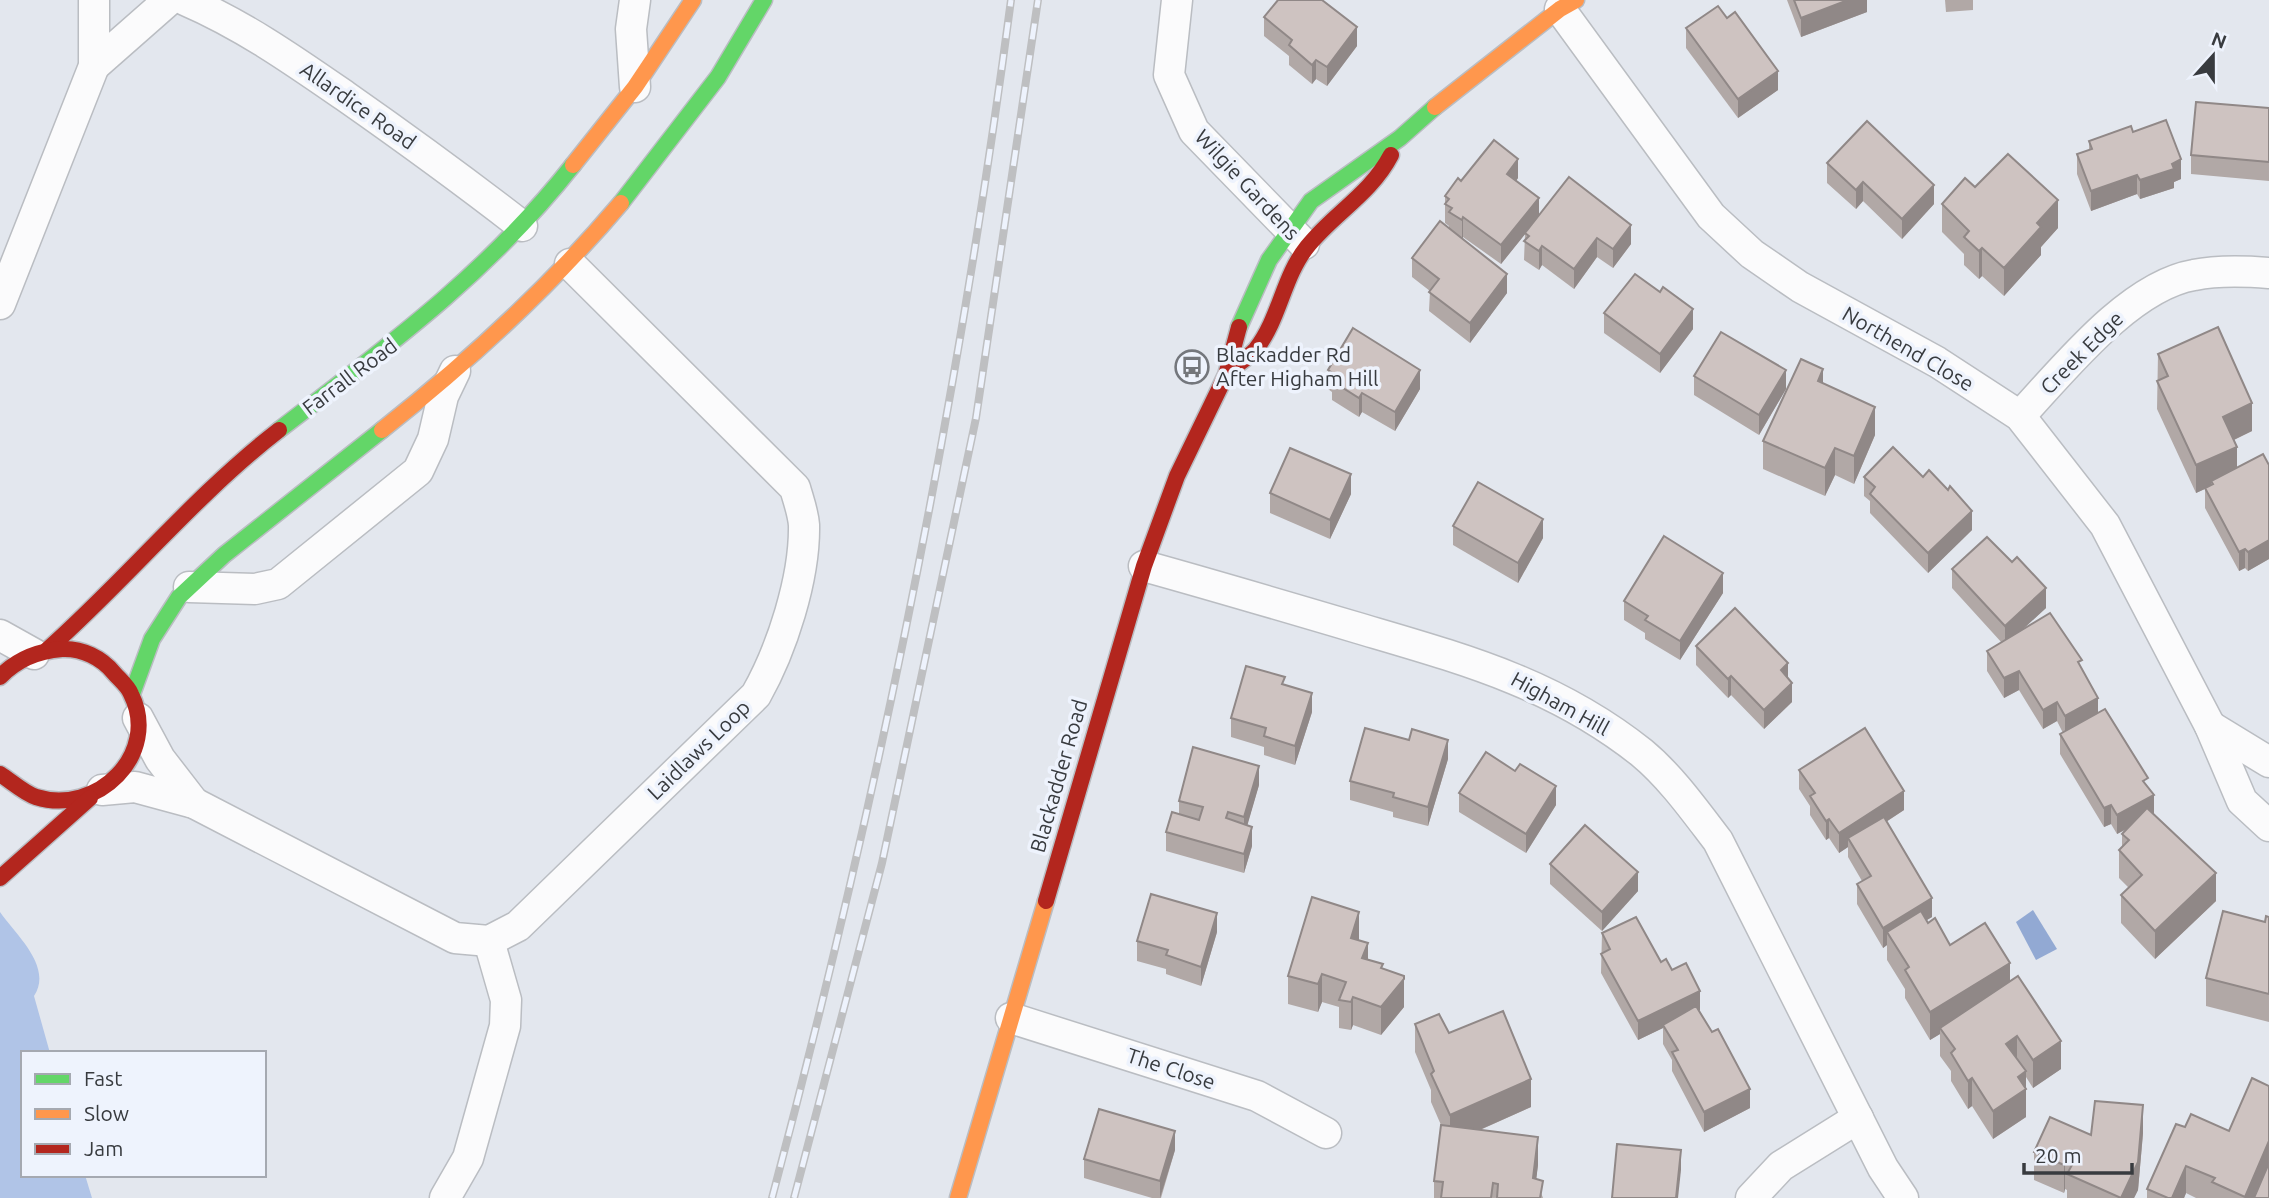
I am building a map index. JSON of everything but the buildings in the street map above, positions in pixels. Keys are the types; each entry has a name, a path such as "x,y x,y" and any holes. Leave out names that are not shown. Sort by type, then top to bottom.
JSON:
{"main road":[{"name":"Farrall Road","path":"0,677 22,658 40,652 102,601 160,538 237,463 432,313 522,226 635,87 675,31 693,0"},
{"path":"0,878 96,794 111,785 127,766 136,743 135,706 152,639 179,597 224,555 457,368 570,264 639,181 718,77 764,0"},
{"name":"Blackadder Road","path":"1226,374 1255,350 1272,322 1311,201 1400,138 1445,98 1568,5"},
{"name":"Blackadder Road","path":"958,1198 1144,566 1177,476 1226,374 1234,337 1269,260 1379,177 1400,138"},
{"path":"40,652 73,649 98,658 118,674 135,706"},
{"path":"0,774 18,791 41,801 66,803 96,794"}],"street":[{"path":"3,287 94,66 94,0"},
{"path":"94,66 169,0"},
{"name":"Allardice Road","path":"185,0 220,7 440,163 522,226"},
{"path":"635,0 631,29 635,87"},
{"name":"Wilgie Gardens","path":"1177,0 1169,75 1194,131 1299,239"},
{"name":"Northend Close","path":"1568,5 1711,216 1752,254 1800,287 1937,362 2020,416 2105,526 2210,726 2242,801 2269,825"},
{"name":"Laidlaws Loop","path":"489,942 518,926 756,695 773,664 802,561 804,522 795,488 570,264"},
{"name":"Creek Edge","path":"2020,416 2103,327 2144,296 2191,275 2242,271 2269,273"},
{"path":"189,587 255,589 278,583 418,471 433,439 443,396 457,368"},
{"name":"Higham Hill","path":"1144,566 1490,667 1549,693 1598,721 1644,755 1683,796 1718,841 1883,1168 1903,1198"},
{"path":"0,635 40,652"},
{"path":"135,706 160,760 194,803"},
{"path":"2210,726 2269,762"},
{"path":"96,794 135,787 194,803 455,938 489,942 506,1000 505,1026 468,1158 445,1198"},
{"name":"The Close","path":"1011,1018 1257,1096 1326,1133"},
{"path":"1751,1198 1781,1166 1858,1118"}],"shaded area":[{"path":"2033,910 2057,949 2036,960 2016,922"},
{"path":"0,912 36,963 39,985 34,996 49,1051 21,1051 21,1177 86,1177 92,1198 0,1198"}],"railway":[{"path":"772,1198 846,901 911,603 966,302 1011,0"},
{"path":"794,1198 882,863 976,418 1038,0"}],"traffic: fast":[{"path":"621,203 718,77 764,0"},
{"path":"1239,327 1269,260 1311,201 1400,138 1435,107"},
{"path":"279,430 435,307 506,240 573,165"},
{"path":"132,694 152,639 179,597 224,555 382,430"}],"traffic: slow":[{"path":"573,165 635,87 693,0"},
{"path":"1435,107 1560,9 1576,0"},
{"path":"382,430 446,378 537,294 621,203"},
{"path":"958,1198 1046,901"}],"traffic: jam":[{"path":"1231,370 1253,352 1264,337 1292,271 1307,247 1373,181 1391,155"},
{"path":"1046,901 1144,566 1177,476 1226,375 1239,327"},
{"path":"47,650 218,482 279,430"},
{"path":"0,677 13,665 36,654 62,649 84,652 104,663 126,685 138,716 137,738 130,758 118,775 101,789 81,797 59,800 36,797 0,774"},
{"path":"0,878 90,798"}],"place":[{"name":"Blackadder Rd After Higham Hill","path":"1192,367"}]}
